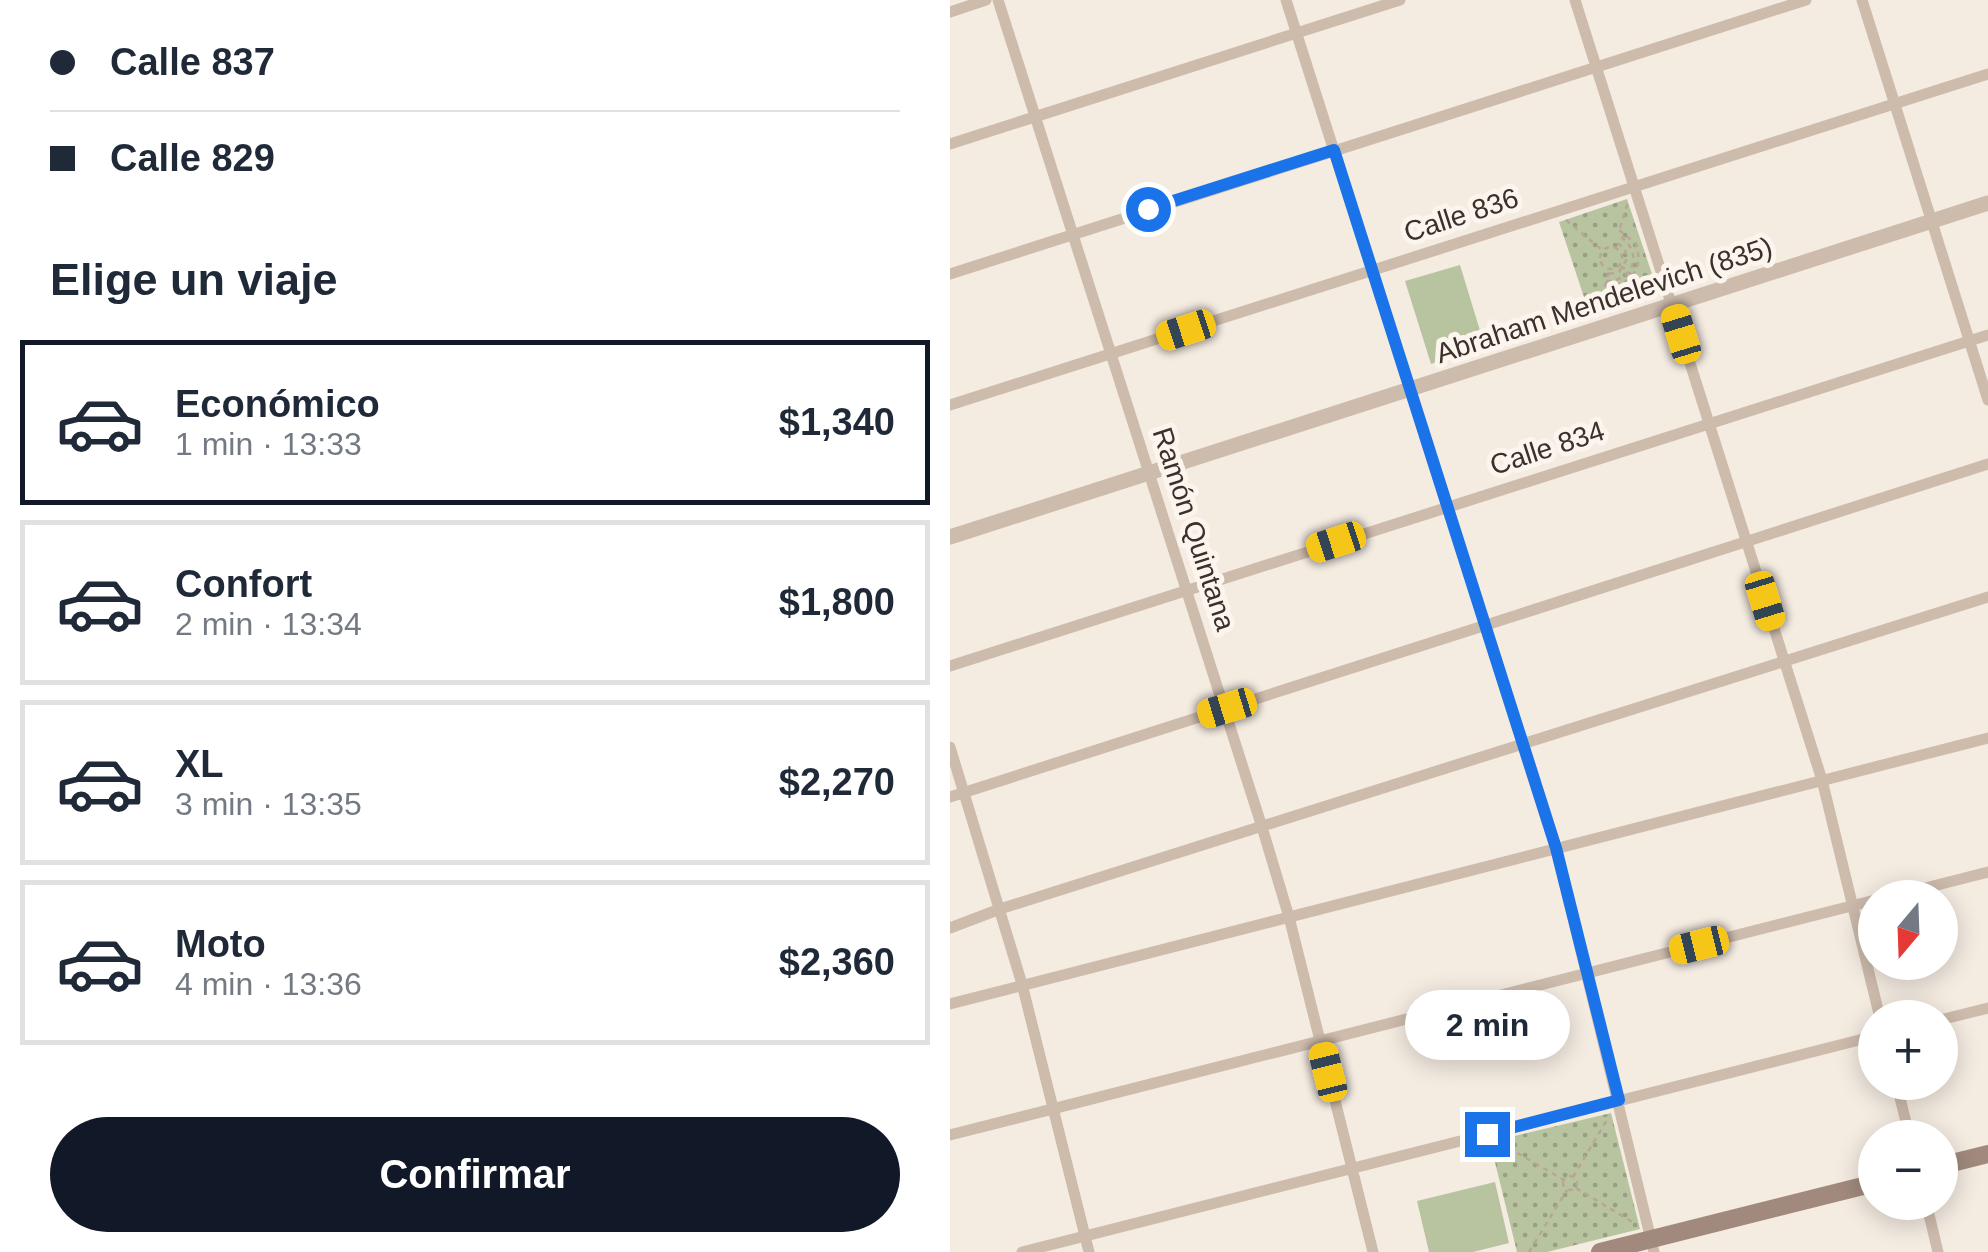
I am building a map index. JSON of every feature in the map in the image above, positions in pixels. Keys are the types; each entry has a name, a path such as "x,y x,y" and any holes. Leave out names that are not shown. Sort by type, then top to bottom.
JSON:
{"main road":[{"path":"1958,1162 1988,1154"},
{"path":"1600,1252 1858,1186"}],"street":[{"path":"950,12 986,0"},
{"name":"Ramón Quintana","path":"998,0 1227,708 1289,917 1373,1252"},
{"path":"1286,0 1556,848 1652,1241"},
{"path":"950,144 1400,0"},
{"path":"1575,0 1822,780 1875,1000"},
{"path":"950,274 1806,0"},
{"path":"1862,0 1988,400"},
{"name":"Calle 836","path":"950,404 1988,74"},
{"name":"Abraham Mendelevich (835)","path":"950,537 1988,203"},
{"name":"Calle 834","path":"950,666 1988,335"},
{"path":"950,797 1988,464"},
{"path":"950,928 1988,596"},
{"path":"950,1004 1988,738"},
{"path":"950,747 1022,984 1089,1252"},
{"path":"1957,880 1988,872"},
{"path":"950,1134 1858,904"},
{"path":"1958,1016 1988,1008"},
{"path":"1022,1252 1858,1040"},
{"path":"1930,1220 1938,1252"}],"path":[{"path":"1614,248 1632,187"},
{"path":"1556,212 1603,251"},
{"path":"1605,285 1618,290 1633,275 1634,252 1619,233"},
{"path":"1608,271 1622,266 1627,254 1616,242"},
{"path":"1603,251 1614,248"},
{"path":"1614,248 1621,254 1622,266 1671,304"},
{"path":"1603,251 1600,261 1608,271"},
{"path":"1594,329 1608,271"},
{"path":"1605,285 1633,275"},
{"path":"1564,1180 1573,1177 1619,1100"},
{"path":"1487,1134 1564,1180 1566,1190 1529,1252"},
{"path":"1573,1177 1576,1188"},
{"path":"1566,1190 1576,1188 1652,1241"}],"green space":[{"path":"1627,199 1659,295 1591,318 1559,222"},
{"path":"1460,265 1485,347 1431,364 1405,281"},
{"path":"1611,1113 1640,1229 1547,1252 1517,1252 1490,1142"},
{"path":"1495,1182 1509,1243 1473,1252 1429,1252 1417,1201"}],"route":[{"path":"1148,209 1334,150 1556,848 1619,1100 1487,1134"}]}
